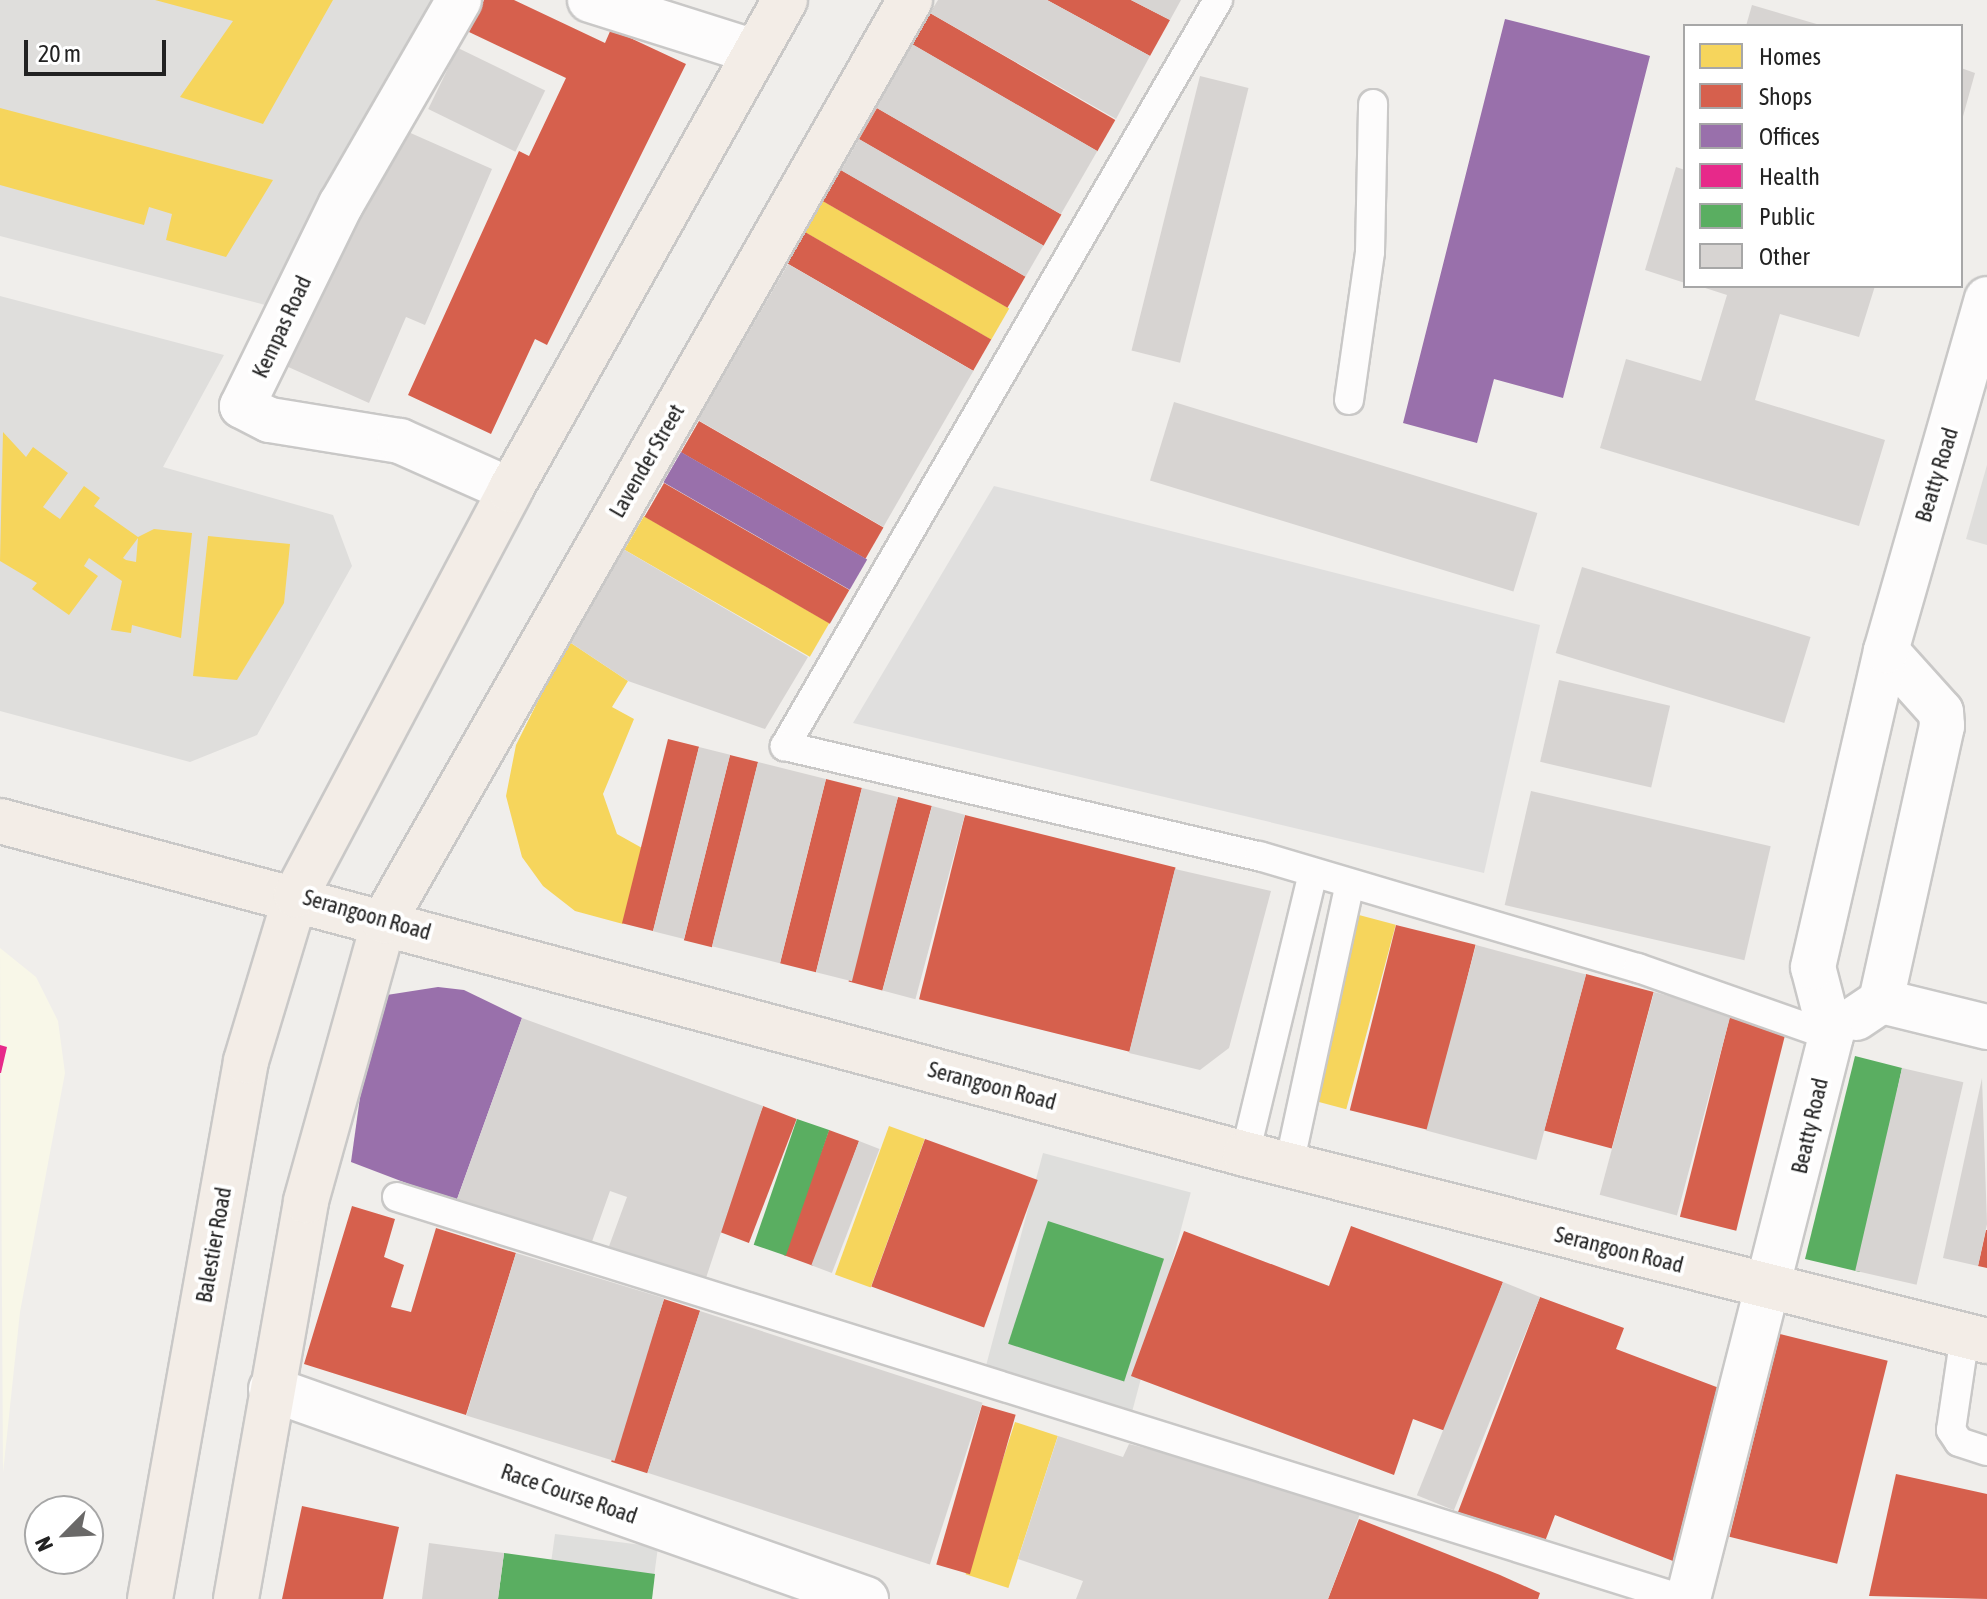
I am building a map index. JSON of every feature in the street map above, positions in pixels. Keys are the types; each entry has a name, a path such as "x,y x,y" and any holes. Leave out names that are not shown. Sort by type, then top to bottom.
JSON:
{"main road":[{"path":"296,895 510,490 785,0"},
{"name":"Lavender Street","path":"384,921 910,0"},
{"name":"Serangoon Road","path":"0,821 296,895 1245,1154 1771,1290 1976,1338"},
{"name":"Balestier Road","path":"150,1599 251,1036 296,895"},
{"path":"236,1599 306,1201 384,921"}],"street":[{"name":"Kempas Road","path":"459,0 341,204 242,406 270,420 400,441 510,490"},
{"path":"590,0 755,52"},
{"name":"Beatty Road","path":"1688,1599 1771,1290 1831,1036 1813,967 1886,651 1987,299"},
{"path":"1831,1036 1881,1001 1942,726 1941,712 1886,651"},
{"path":"1881,1001 1987,1027"},
{"name":"Race Course Road","path":"271,1389 866,1599"}],"lane":[{"path":"1218,0 785,746 1259,856 1349,887 1638,968 1831,1036"},
{"path":"1349,400 1370,252 1373,104"},
{"path":"1245,1154 1312,876"},
{"path":"1289,1165 1349,887"},
{"path":"397,1197 1682,1599"},
{"path":"1976,1338 1951,1430 1959,1442 1987,1451"}],"shaded area":[{"path":"0,0 437,0 269,306 0,236"},
{"path":"0,296 224,355 163,467 333,515 352,566 257,735 190,762 0,711"},
{"path":"1987,465 1987,545 1966,539"},
{"path":"994,486 1540,625 1484,873 853,723"},
{"path":"0,948 36,977 58,1021 65,1073 20,1312 3,1473"},
{"path":"1043,1153 1191,1193 1127,1431 979,1392"},
{"path":"555,1534 658,1547 651,1599 546,1599"}],"building: Homes":[{"path":"155,0 333,0 263,124 180,97 233,21"},
{"path":"0,108 273,180 226,257 166,240 172,214 149,207 144,225 0,185"},
{"path":"823,201 1009,308 991,340 805,232"},
{"path":"3,432 26,457 33,447 68,473 43,507 60,519 84,486 100,498 94,506 138,537 154,529 192,533 181,638 132,625 131,633 111,630 122,581 89,558 84,566 98,576 69,615 32,589 37,583 0,561","holes":["138,538 136,562 123,558"]},
{"path":"644,516 829,623 810,657 624,550"},
{"path":"208,536 290,544 284,603 237,680 193,676"},
{"path":"568,641 628,681 612,707 634,719 603,794 617,834 642,848 623,924 575,911 543,886 522,857 506,796 516,745"},
{"path":"1359,915 1396,925 1346,1109 1310,1099"},
{"path":"889,1126 925,1139 871,1287 835,1274"},
{"path":"1015,1422 1058,1436 1008,1588 966,1574"}],"building: Shops":[{"path":"484,0 514,0 605,43 611,29 686,64 547,345 535,339 491,434 408,395 519,151 529,156 566,78 469,32"},
{"path":"1047,0 1131,0 1170,20 1150,56"},
{"path":"930,13 1115,120 1097,151 912,44"},
{"path":"877,108 1061,214 1043,246 859,139"},
{"path":"841,170 1025,276 1007,308 823,201"},
{"path":"805,232 991,340 973,371 787,263"},
{"path":"699,421 883,528 865,559 681,452"},
{"path":"664,483 849,590 830,624 644,517"},
{"path":"668,739 699,747 653,931 622,923"},
{"path":"730,755 758,762 712,947 684,940"},
{"path":"826,779 862,788 816,972 780,963"},
{"path":"898,797 932,806 882,991 849,981"},
{"path":"965,815 1176,867 1130,1052 919,999"},
{"path":"1396,925 1476,945 1429,1130 1350,1110"},
{"path":"1586,974 1654,992 1612,1149 1544,1130"},
{"path":"1731,1012 1787,1026 1736,1231 1680,1217"},
{"path":"763,1106 797,1119 749,1243 715,1230"},
{"path":"829,1130 859,1141 814,1266 784,1255"},
{"path":"925,1139 1038,1180 984,1328 871,1287"},
{"path":"352,1206 395,1219 384,1257 404,1265 391,1307 411,1312 436,1228 516,1253 466,1415 304,1364"},
{"path":"1351,1226 1503,1282 1448,1432 1413,1419 1394,1475 1131,1376 1184,1231 1329,1286"},
{"path":"1987,1230 1987,1268 1978,1266"},
{"path":"1540,1297 1624,1328 1616,1349 1735,1394 1673,1561 1555,1515 1544,1544 1458,1512"},
{"path":"664,1299 700,1311 647,1473 611,1462"},
{"path":"1780,1334 1888,1361 1837,1564 1729,1537"},
{"path":"982,1405 1016,1415 970,1574 936,1565"},
{"path":"1896,1474 1987,1494 1987,1599 1869,1596"},
{"path":"302,1506 399,1527 383,1599 282,1599"},
{"path":"1359,1519 1500,1575 1540,1593 1538,1599 1328,1599"}],"building: Offices":[{"path":"1505,19 1650,56 1563,398 1494,379 1477,443 1403,423"},
{"path":"681,452 867,560 850,590 664,482"},
{"path":"438,987 464,990 522,1018 456,1202 351,1162 374,997"}],"building: Health":[{"path":"0,1045 7,1047 1,1073 0,1073"}],"building: Public":[{"path":"1855,1056 1902,1068 1860,1272 1805,1259"},
{"path":"797,1119 829,1130 786,1256 754,1245"},
{"path":"1048,1221 1164,1259 1124,1381 1008,1344"},
{"path":"504,1553 655,1574 652,1599 498,1599"}],"building: Other":[{"path":"938,0 1047,0 1150,56 1116,119 930,13"},
{"path":"1131,0 1181,0 1170,20"},
{"path":"1752,5 1817,24 1747,24"},
{"path":"912,44 1097,151 1061,214 876,107"},
{"path":"458,48 545,91 515,152 428,109"},
{"path":"1963,69 1975,73 1963,116"},
{"path":"1200,76 1249,88 1180,363 1132,351"},
{"path":"397,127 492,169 425,325 406,317 369,403 286,366"},
{"path":"859,139 1043,245 1025,277 841,170"},
{"path":"1676,167 1683,169 1683,282 1645,270"},
{"path":"788,264 973,371 883,527 698,420"},
{"path":"1705,288 1874,288 1859,337 1780,314 1755,400 1885,440 1859,526 1600,448 1626,359 1701,381 1727,295"},
{"path":"1174,402 1537,513 1513,592 1150,480"},
{"path":"623,549 808,657 765,729 628,681 568,641"},
{"path":"1582,567 1811,637 1784,723 1556,653"},
{"path":"1559,680 1670,706 1651,787 1540,762"},
{"path":"699,747 730,755 684,939 653,931"},
{"path":"758,762 826,779 780,963 712,946"},
{"path":"862,788 898,797 852,981 816,972"},
{"path":"1531,791 1771,846 1744,960 1505,905"},
{"path":"932,806 965,815 915,999 883,990"},
{"path":"1175,869 1271,891 1229,1048 1200,1070 1129,1053"},
{"path":"1476,945 1586,975 1536,1160 1426,1130"},
{"path":"1654,992 1731,1013 1677,1216 1600,1195"},
{"path":"522,1018 763,1106 704,1284 608,1249 627,1197 610,1191 589,1250 456,1202"},
{"path":"1902,1068 1963,1082 1917,1285 1855,1271"},
{"path":"1982,1078 1987,1224 1978,1266 1943,1258"},
{"path":"859,1141 880,1149 832,1273 811,1265"},
{"path":"516,1253 664,1298 615,1461 466,1416"},
{"path":"1503,1282 1540,1297 1454,1510 1417,1495"},
{"path":"700,1311 982,1403 930,1564 647,1473"},
{"path":"1058,1436 1123,1457 1129,1444 1364,1503 1328,1599 1076,1599 1083,1581 1018,1559"},
{"path":"429,1543 504,1553 498,1599 422,1599"}]}
